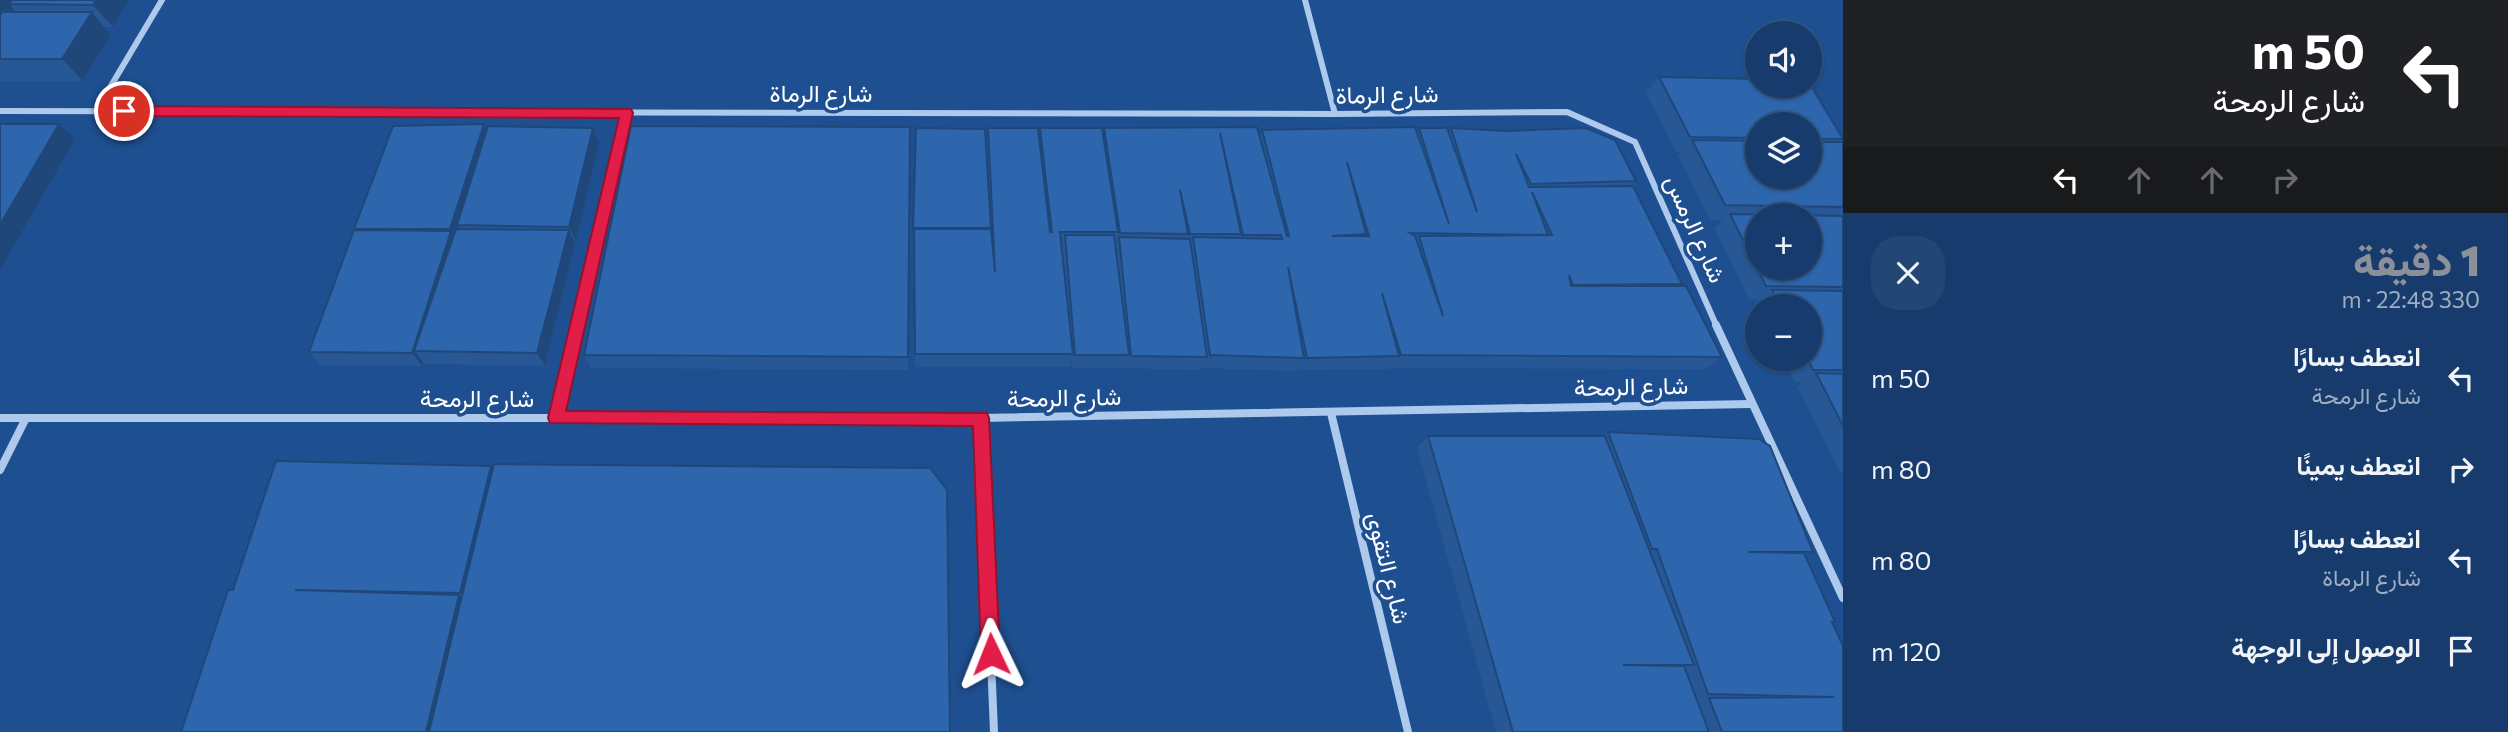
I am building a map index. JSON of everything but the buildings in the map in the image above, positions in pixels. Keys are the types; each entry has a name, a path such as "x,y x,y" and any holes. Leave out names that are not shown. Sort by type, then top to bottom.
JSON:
{"street":[{"path":"96,111 162,0"},
{"path":"1305,0 1335,114"},
{"name":"شارع الرماة","path":"0,111 1335,114 1567,112 1635,142"},
{"path":"556,418 627,113"},
{"name":"شارع الرمس","path":"1635,142 1751,404 1843,598"},
{"name":"شارع الرمحة","path":"0,418 981,418 1751,404"},
{"name":"شارع التقوى","path":"1331,412 1408,732"},
{"path":"0,470 26,418"},
{"path":"981,418 994,732"}],"route":[{"path":"124,111 627,113 556,418 981,418 991,654"}]}
